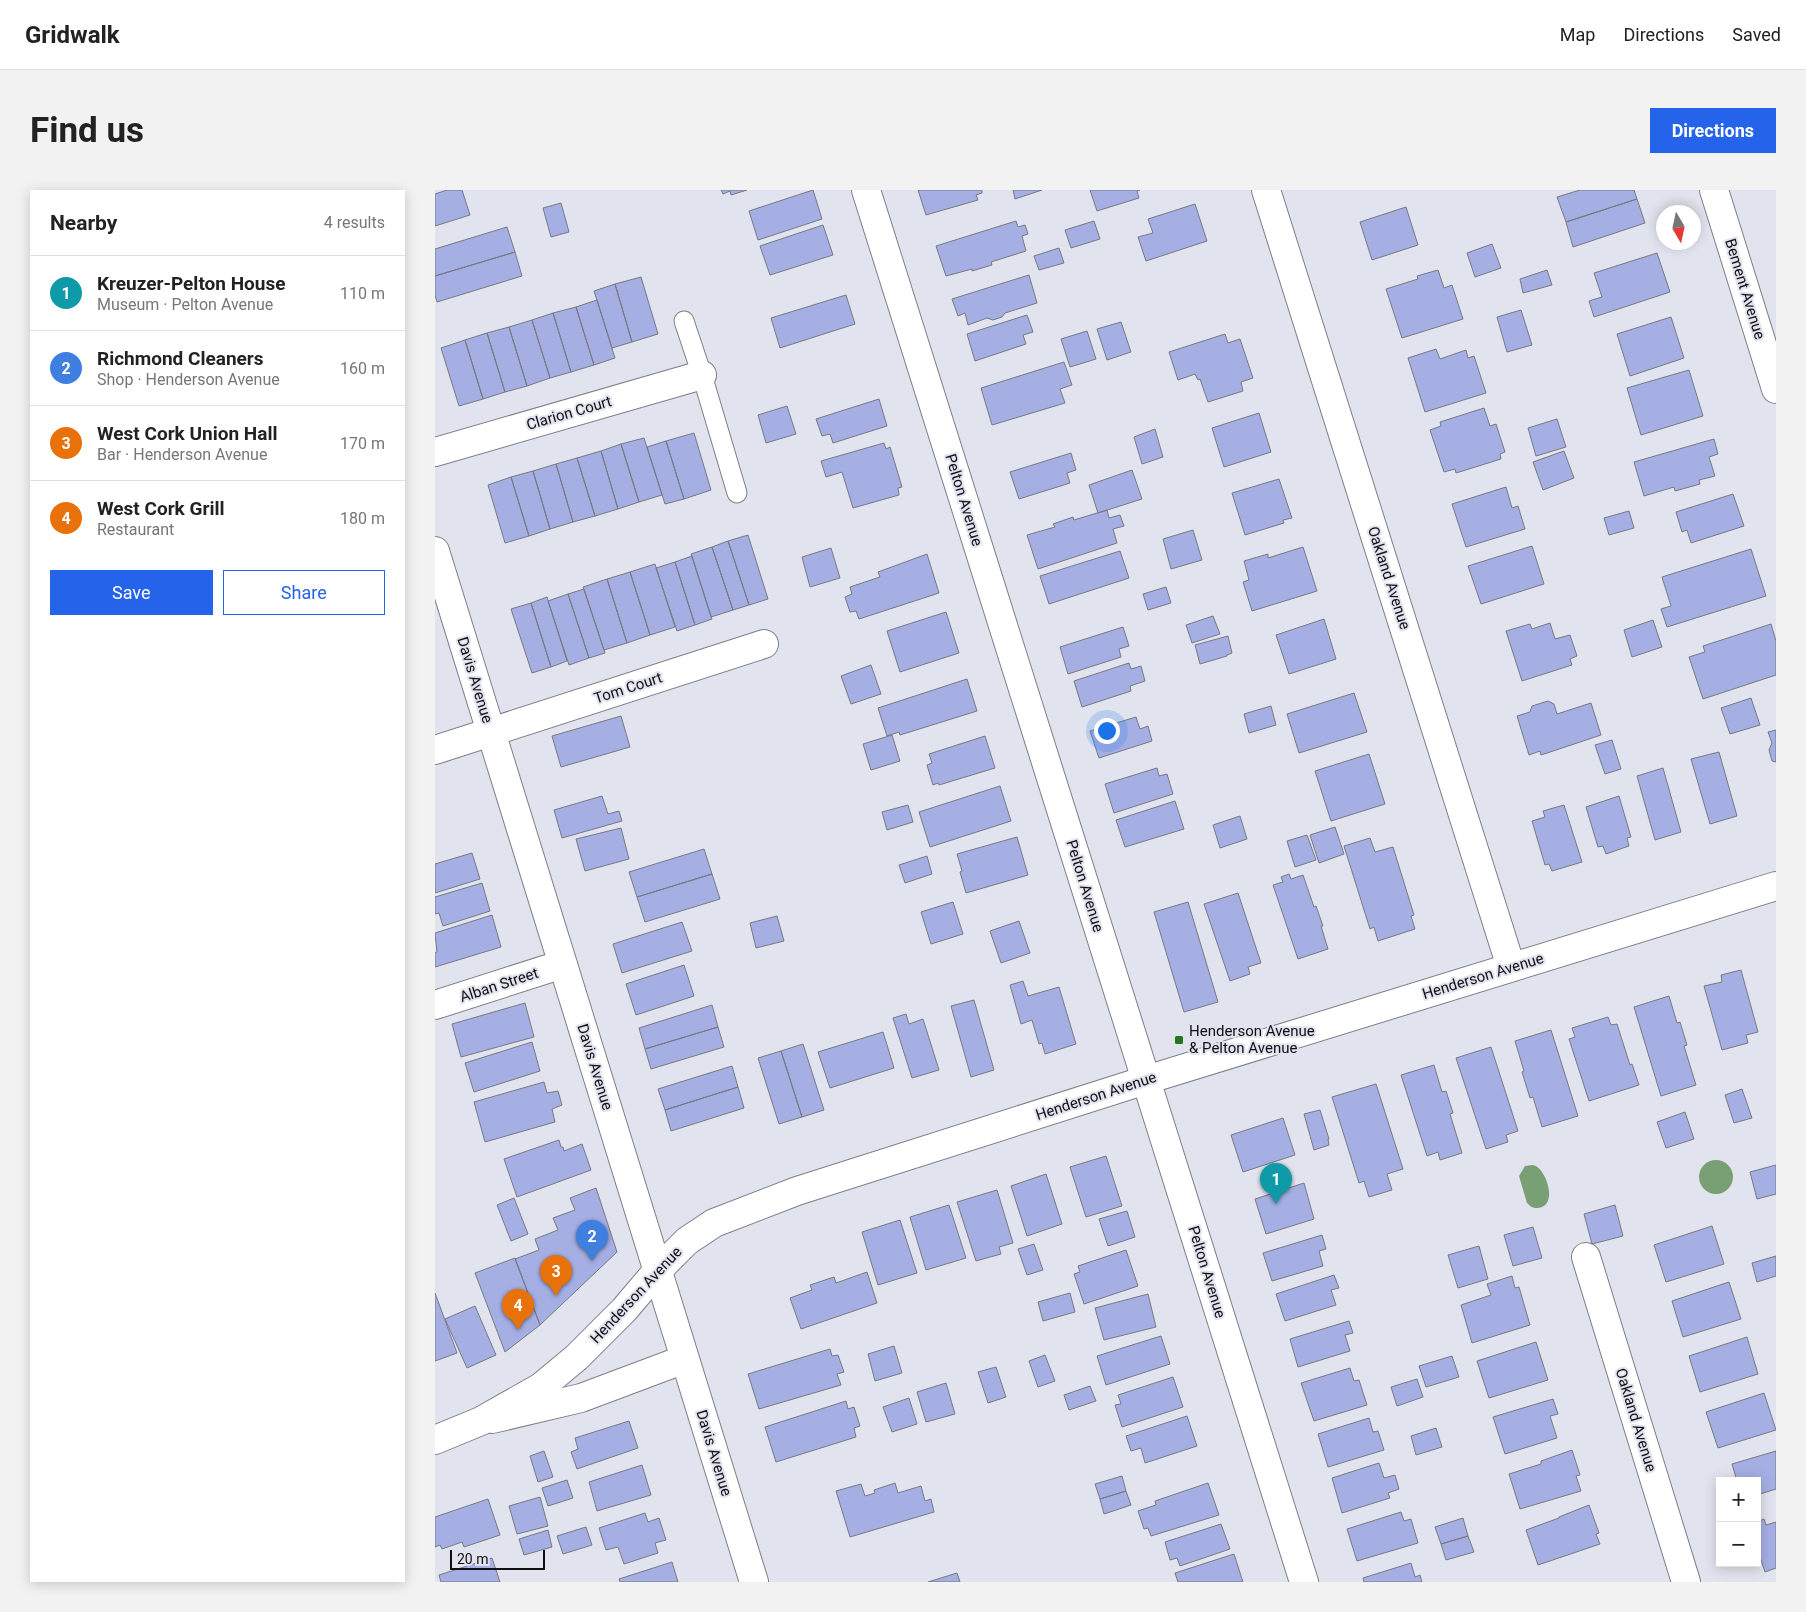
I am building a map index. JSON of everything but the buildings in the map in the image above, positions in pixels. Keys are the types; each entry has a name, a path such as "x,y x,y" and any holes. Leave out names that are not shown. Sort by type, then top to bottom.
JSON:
{"street":[{"name":"Pelton Avenue","path":"867,190 1304,1582"},
{"name":"Oakland Avenue","path":"1266,190 1511,967"},
{"name":"Bement Avenue","path":"1714,190 1776,389"},
{"name":"Clarion Court","path":"435,452 702,375"},
{"name":"Davis Avenue","path":"435,551 754,1582"},
{"name":"Tom Court","path":"435,750 765,644"},
{"name":"Henderson Avenue","path":"435,1440 481,1421 541,1387 577,1357 624,1310 658,1270 687,1241 714,1223 797,1191 1146,1080 1776,886"},
{"name":"Alban Street","path":"435,1005 563,964"},
{"name":"Oakland Avenue","path":"1586,1257 1686,1582"},
{"name":"Henderson Avenue","path":"481,1421 581,1398 685,1359"}],"lane":[{"path":"684,321 737,493"}],"shaded area":[{"path":"1716,1160 1723,1161 1728,1165 1732,1170 1732,1184 1728,1189 1723,1193 1716,1194 1709,1193 1704,1189 1700,1184 1699,1177 1700,1170 1704,1165 1709,1161"},
{"path":"1533,1165 1543,1173 1549,1188 1548,1202 1544,1206 1537,1208 1531,1207 1527,1203 1519,1176 1525,1166"}],"place":[{"name":"Henderson Avenue & Pelton Avenue","path":"1179,1040"},
{"name":"Kreuzer-Pelton House","path":"1276,1204"},
{"name":"Richmond Cleaners","path":"592,1261"},
{"name":"West Cork Union Hall","path":"556,1296"},
{"name":"West Cork Grill","path":"518,1330"}]}
